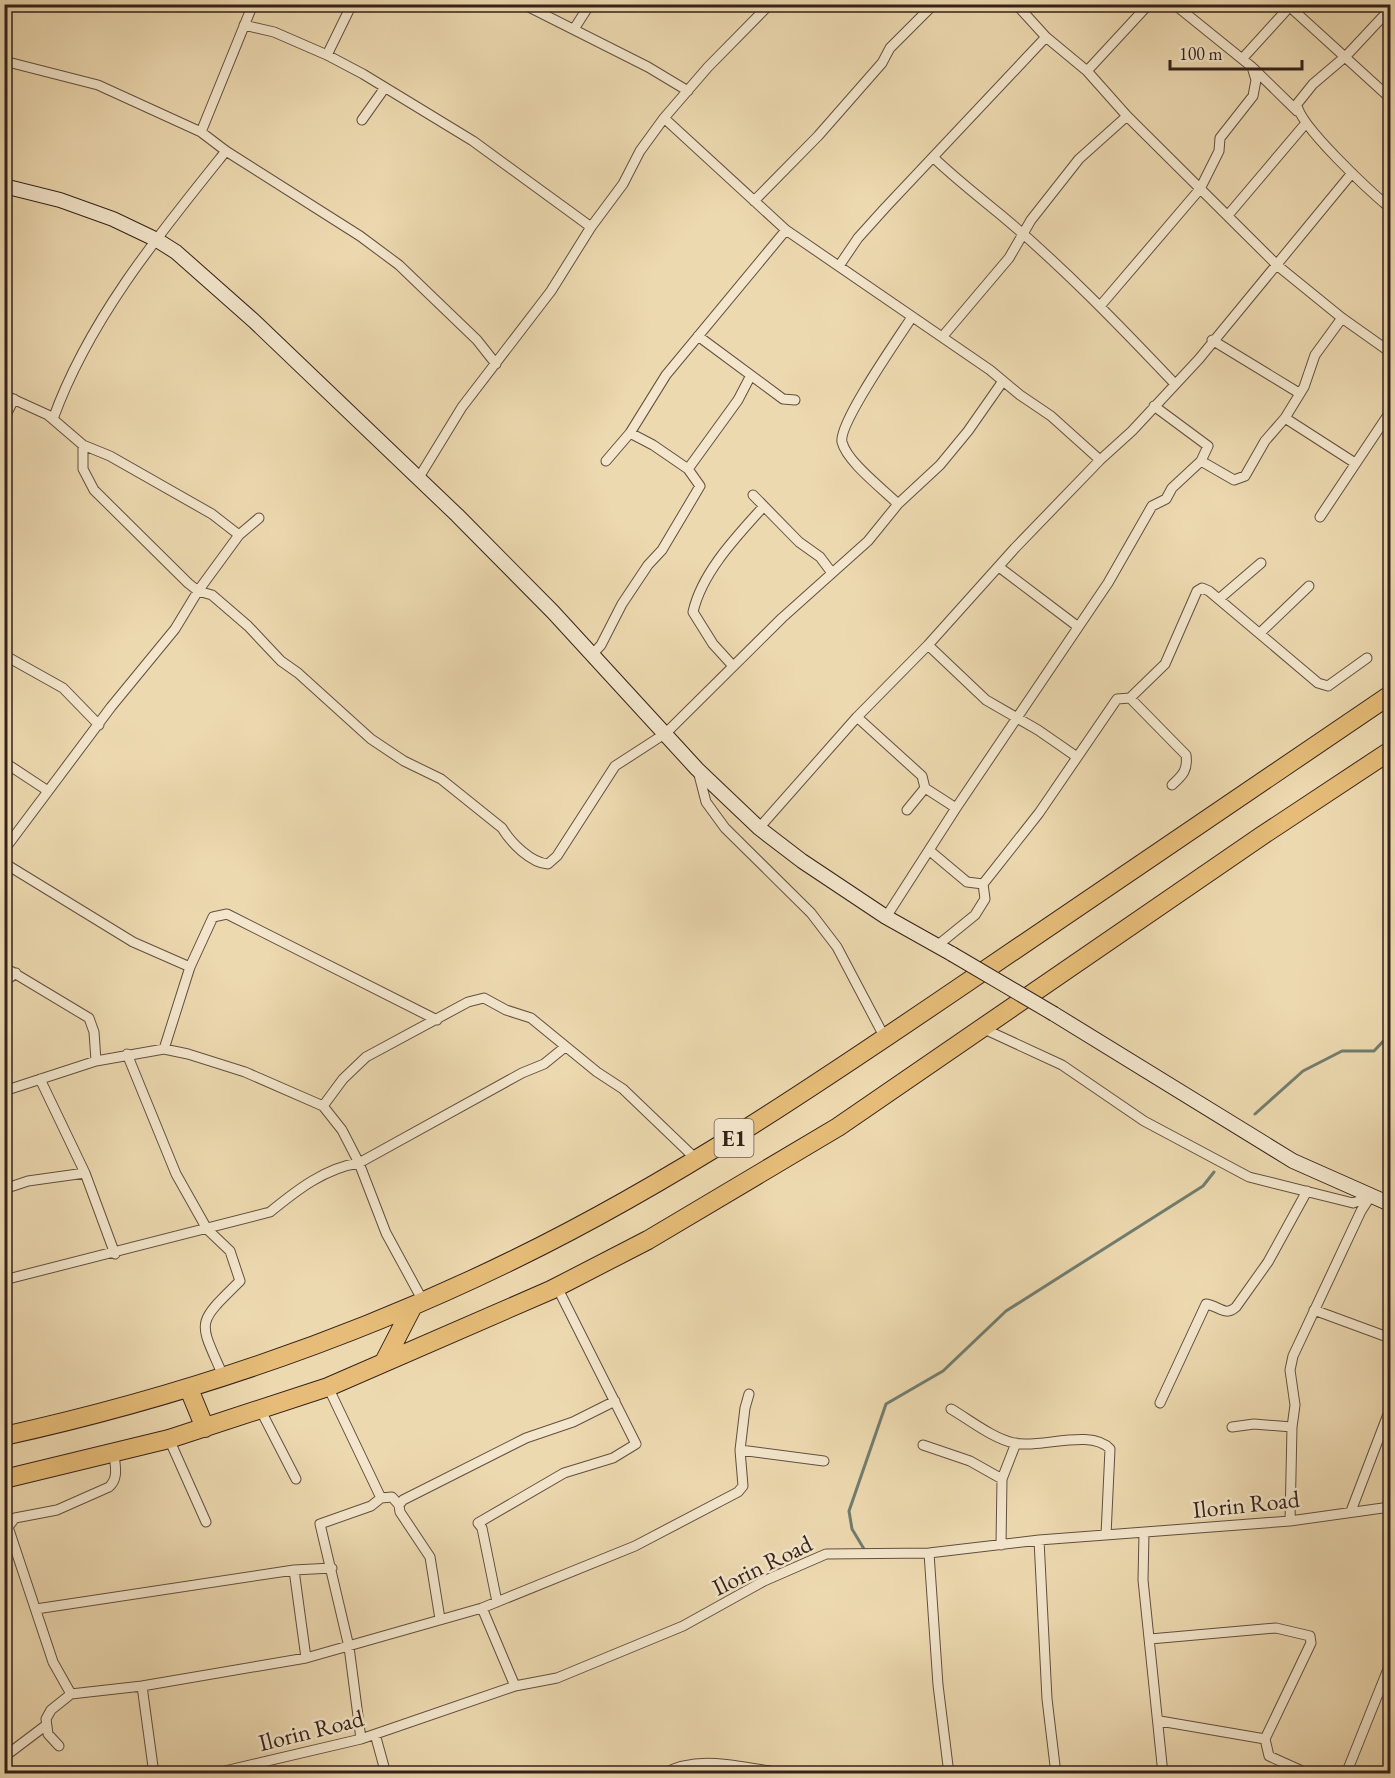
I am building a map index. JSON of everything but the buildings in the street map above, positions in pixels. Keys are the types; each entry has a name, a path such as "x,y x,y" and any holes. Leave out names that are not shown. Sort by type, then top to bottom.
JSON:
{"highway":[{"name":"E1","path":"4,1436 189,1389 289,1356 418,1303 524,1255 698,1160 820,1084 1390,695"},
{"name":"E1","path":"4,1479 169,1439 261,1411 328,1387 557,1287 648,1240 838,1127 1390,751"},
{"path":"384,1362 418,1303"},
{"path":"189,1389 205,1428"}],"main road":[{"path":"4,186 60,200 157,240 176,252 254,321 506,564 666,733 697,769 759,828 802,861 886,917 1054,1014 1293,1161 1390,1204"}],"street":[{"path":"201,132 253,4"},
{"path":"523,4 688,91"},
{"path":"574,29 590,4"},
{"path":"418,479 462,407 551,291 591,227 623,184 640,151 664,118 770,4"},
{"path":"754,201 818,136 882,63 890,48 934,4"},
{"path":"1016,4 1046,37 1087,71 1127,116 1200,189 1229,214 1278,266 1342,318 1390,352"},
{"path":"1087,71 1149,4"},
{"path":"1174,4 1252,66 1297,111 1352,173 1390,208"},
{"path":"1242,59 1291,6 1390,98"},
{"path":"1297,111 1296,104 1312,84 1346,56 1390,9"},
{"path":"327,55 349,10"},
{"path":"244,26 274,32 327,55 474,141 591,227"},
{"path":"839,266 858,238 885,208 1046,37"},
{"path":"4,61 98,84 201,132 226,151 305,199 399,266 477,340 496,364"},
{"path":"1101,305 1200,189 1219,151 1220,138 1253,96 1256,80 1252,66"},
{"path":"362,120 384,89"},
{"path":"944,336 1009,258 1031,220 1079,159 1127,116"},
{"path":"664,118 786,230 912,317 944,336 1051,416 1100,460"},
{"path":"1229,214 1306,123"},
{"path":"53,419 64,390 120,291 226,151"},
{"path":"934,158 963,186 1001,215 1101,305 1175,384"},
{"path":"759,828 857,717 1175,384 1278,266 1352,173"},
{"path":"606,461 630,433 666,375 786,230"},
{"path":"898,504 849,456 842,441 847,420 912,317"},
{"path":"1201,461 1227,477 1239,480 1245,476 1265,441 1285,418 1315,356 1342,318"},
{"path":"698,336 743,368 750,377 783,399 795,400"},
{"path":"1212,340 1299,393"},
{"path":"688,469 750,377"},
{"path":"83,445 83,469 94,490 198,591 212,595 248,626 280,661 298,672 371,739 404,761 441,779 502,828 507,836 538,863 548,864 557,856 615,766 666,733 733,666 868,541 898,504 940,465 961,440 1002,381"},
{"path":"4,419 9,397 53,419 83,445 110,456 212,514 239,535"},
{"path":"886,917 1014,718 1108,583 1152,506 1166,499 1172,488 1201,461 1208,446 1154,406"},
{"path":"1320,517 1390,412"},
{"path":"1285,418 1355,463"},
{"path":"592,655 601,645 622,604 648,565 662,550 699,486 688,469 653,445 630,433"},
{"path":"753,495 798,542 820,557 832,573"},
{"path":"733,666 713,644 693,612 703,585 740,532 764,506"},
{"path":"4,850 156,649 175,629 198,591 239,535 259,518"},
{"path":"1219,599 1262,563"},
{"path":"999,567 1077,626"},
{"path":"1260,633 1309,586"},
{"path":"938,945 975,915 985,899 983,884 1039,813 1118,699 1130,698 1165,664 1197,591 1202,588 1219,599 1318,683 1328,686 1367,658"},
{"path":"928,645 986,700 1038,730 1077,757"},
{"path":"4,655 63,688 99,725"},
{"path":"1130,698 1186,755 1188,766 1183,776 1172,785"},
{"path":"857,717 922,777 926,788 956,808 954,811"},
{"path":"4,762 48,791"},
{"path":"697,769 706,802 725,828 811,913 837,947 885,1038"},
{"path":"907,810 926,788"},
{"path":"930,851 967,882 983,884"},
{"path":"4,863 133,942 190,967"},
{"path":"164,1049 190,967 213,918 227,914 437,1020"},
{"path":"4,966 89,1018 94,1032 96,1061"},
{"path":"4,982 16,973"},
{"path":"323,1106 343,1079 366,1057 468,1002 484,998 506,1010 531,1018 565,1047 623,1089 698,1160"},
{"path":"982,1028 1045,1056 1144,1121 1249,1177 1353,1203 1370,1197"},
{"path":"4,1280 115,1254 270,1212 297,1190 338,1166 359,1163 522,1072 544,1064 565,1047"},
{"path":"4,1091 96,1061 164,1049 188,1053 244,1072 323,1106 342,1130 359,1163 386,1233 418,1303"},
{"path":"127,1054 176,1174 207,1229 230,1251 240,1281 212,1309 204,1322 205,1333 224,1378"},
{"path":"40,1079 85,1173 115,1254"},
{"path":"4,1189 28,1181 85,1173"},
{"path":"1160,1403 1206,1304 1214,1305 1225,1312 1236,1307 1268,1262 1307,1191"},
{"path":"1290,1521 1292,1427 1295,1406 1290,1370 1293,1356 1361,1210 1370,1197"},
{"path":"496,1602 482,1528 478,1523 564,1473 613,1458 636,1444 557,1287"},
{"path":"1314,1310 1390,1338"},
{"path":"328,1387 381,1498"},
{"path":"4,1757 45,1726 51,1710 71,1694 142,1686 306,1658 349,1647 482,1608 635,1546 738,1492 743,1486 740,1450 749,1394"},
{"path":"399,1505 403,1500 526,1438 573,1422 615,1401"},
{"path":"951,1409 1016,1443 1092,1440 1106,1444 1110,1449 1106,1535"},
{"path":"1351,1511 1390,1409"},
{"path":"261,1411 296,1479"},
{"path":"1232,1427 1254,1424 1292,1427"},
{"path":"169,1439 206,1522"},
{"path":"1001,1545 1002,1479 1016,1443"},
{"path":"923,1445 970,1461 1002,1479"},
{"path":"740,1450 824,1461"},
{"path":"71,1694 53,1662 8,1527 15,1518 57,1510 109,1488 114,1483 116,1474 114,1453"},
{"path":"361,1739 349,1647 320,1524 371,1506 381,1498 392,1497 430,1557 440,1619"},
{"name":"Ilorin Road","path":"212,1773 361,1739 515,1686 557,1678 684,1626 764,1581 816,1557 834,1554 929,1553 1039,1540 1290,1521 1351,1511 1390,1508"},
{"path":"1144,1533 1143,1580 1160,1721 1163,1773"},
{"path":"1039,1540 1047,1699 1056,1773"},
{"path":"929,1553 938,1685 950,1773"},
{"path":"36,1609 294,1570 332,1568"},
{"path":"294,1570 306,1658"},
{"path":"482,1608 515,1686"},
{"path":"1150,1639 1276,1628 1310,1636 1311,1644 1265,1739 1269,1756 1309,1773"},
{"path":"1346,1773 1390,1664"},
{"path":"142,1686 154,1773"},
{"path":"1160,1721 1265,1739"},
{"path":"45,1726 59,1746"},
{"path":"375,1734 386,1773"},
{"path":"663,1773 688,1764 710,1762 770,1771"},
{"path":"261,1763 262,1773"}],"waterway":[{"path":"1255,1114 1303,1071 1342,1051 1374,1051 1390,1034"},
{"path":"864,1549 852,1529 849,1511 886,1404 943,1371 1006,1311 1203,1186 1214,1172"}]}
